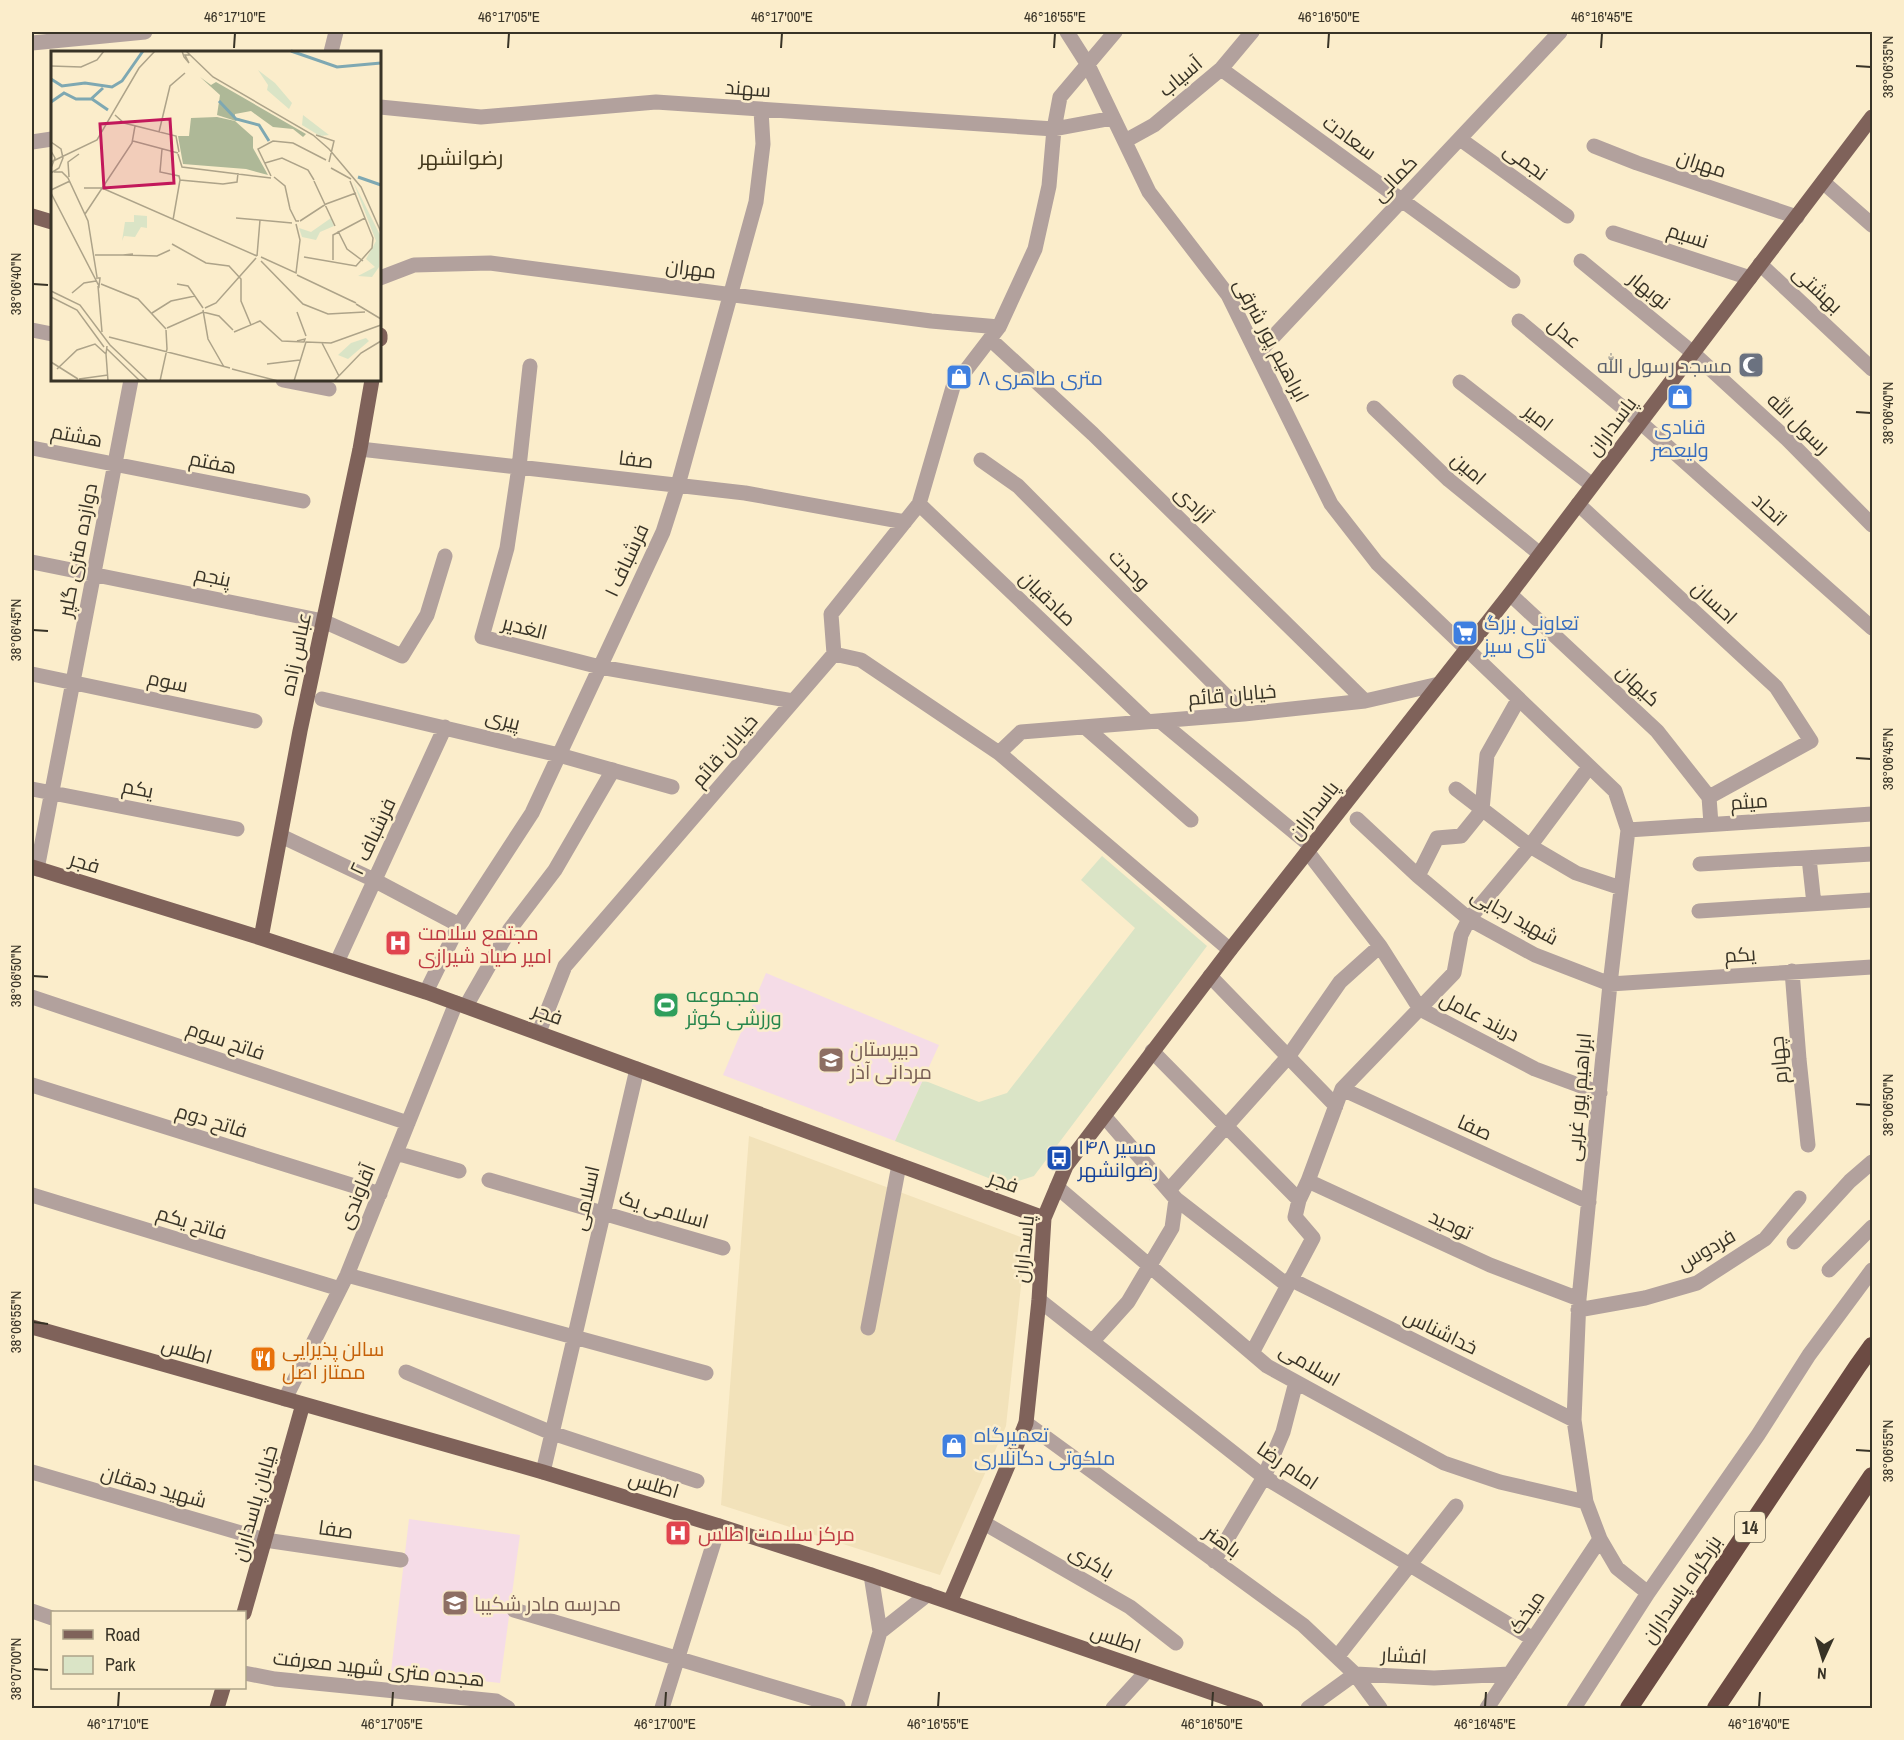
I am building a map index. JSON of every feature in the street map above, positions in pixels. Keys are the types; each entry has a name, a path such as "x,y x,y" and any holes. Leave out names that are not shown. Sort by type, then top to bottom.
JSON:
{"highway":[{"name":"بزرگراه پاسداران","path":"1629,1708 1872,1346"},
{"path":"1716,1708 1872,1476"}],"main road":[{"name":"پاسداران","path":"950,1602 1026,1423 1039,1300 1044,1218 1066,1166 1230,950 1510,594 1872,117"},
{"path":"32,216 51,222"},
{"name":"عباس زاده","path":"261,938 300,731 360,449 372,381"},
{"name":"فجر","path":"34,868 426,992 1044,1218"},
{"name":"اطلس","path":"32,1328 543,1472 719,1526 928,1594 1256,1708"},
{"name":"خیابان پاسداران","path":"244,1611 303,1404"},
{"path":"217,1708 223,1689"}],"street":[{"path":"32,44 145,32"},
{"path":"331,51 336,32"},
{"name":"ابراهیم پور شرقی","path":"1067,32 1088,65 1149,192 1228,295 1331,504 1377,562 1466,650"},
{"path":"1115,32 1060,97 1054,129 1049,186 1035,249 999,327 953,387 919,504 831,614 834,654 861,660 999,753 1230,950"},
{"name":"آسیاب","path":"1125,141 1154,125 1221,69 1252,32"},
{"name":"کمالی","path":"1258,353 1560,32"},
{"name":"سعادت","path":"1221,69 1513,281"},
{"name":"سهند","path":"381,107 481,117 656,102 1054,129 1113,118"},
{"name":"فرشباف ۱","path":"426,992 459,925 532,813 663,532 756,202 763,144 761,110"},
{"path":"32,142 51,139"},
{"name":"نجمی","path":"1460,139 1567,216"},
{"name":"مهران","path":"1594,146 1637,163 1797,217"},
{"path":"1823,182 1872,225"},
{"name":"نسیم","path":"1613,233 1750,278"},
{"name":"نوبهار","path":"1581,261 1693,353"},
{"name":"مهران","path":"381,278 414,265 490,262 931,321 999,327"},
{"name":"بهشتی","path":"1760,264 1872,369"},
{"name":"عدل","path":"1519,321 1640,422"},
{"path":"32,330 51,334"},
{"name":"آزادی","path":"991,340 1094,434 1365,701"},
{"name":"رسول الله","path":"1693,353 1787,439 1872,525"},
{"name":"الغدیر","path":"530,366 507,548 482,637 600,667 793,701"},
{"name":"دوازده متری گلپر","path":"34,868 52,793 131,381"},
{"path":"288,381 329,389"},
{"name":"امیر","path":"1460,382 1592,485"},
{"name":"امین","path":"1374,408 1449,480 1540,554"},
{"name":"اتحاد","path":"1640,422 1872,628"},
{"name":"هشتم","path":"32,448 115,464"},
{"name":"صفا","path":"360,449 745,493 905,522"},
{"name":"وحدت","path":"981,460 1018,486 1244,714"},
{"name":"هفتم","path":"115,464 303,501"},
{"name":"صادقیان","path":"919,504 1154,721 1309,849"},
{"name":"احسان","path":"1578,504 1776,687 1811,741 1709,796"},
{"name":"پنجم","path":"32,562 323,621 402,656 427,615 445,556"},
{"name":"کیهان","path":"1510,594 1657,731 1709,796"},
{"name":"ابراهیم پور غربی","path":"1466,650 1615,791 1628,830 1610,984 1579,1304 1574,1420 1586,1502 1600,1539 1617,1568 1648,1593"},
{"name":"خیابان قائم","path":"539,1032 565,966 834,654"},
{"name":"سوم","path":"32,674 255,721"},
{"name":"خیابان قائم","path":"999,753 1021,732 1244,714 1365,701 1439,684"},
{"name":"پیری","path":"322,699 559,755 672,787"},
{"path":"1418,876 1437,838 1461,836 1482,810 1487,755 1518,700"},
{"name":"فرشباف ۲","path":"337,962 445,727"},
{"path":"1085,727 1191,820"},
{"path":"1252,1353 1313,1238 1295,1217 1299,1200 1342,1089 1454,973 1461,935 1469,919 1530,846 1589,766"},
{"name":"آقاوندی","path":"285,1399 347,1275 408,1124 461,1005 510,928 555,870 613,770"},
{"name":"یکم","path":"32,789 237,830"},
{"path":"1456,789 1530,846 1576,873 1620,888"},
{"path":"1709,796 1711,824"},
{"name":"میثم","path":"1628,830 1872,814"},
{"name":"شهید رجایی","path":"1357,819 1418,876 1469,919 1535,955 1610,984"},
{"path":"281,836 374,880 459,925"},
{"name":"دربند عامل","path":"1309,849 1380,946 1420,1009 1535,1069 1600,1093"},
{"path":"1700,864 1872,854"},
{"path":"1809,858 1814,904"},
{"path":"1699,911 1872,900"},
{"path":"1092,1342 1128,1302 1172,1228 1173,1195 1226,1126 1288,1057 1340,982 1380,946"},
{"name":"یکم","path":"1610,984 1872,967"},
{"name":"چهارم","path":"1792,971 1808,1145"},
{"path":"1210,976 1336,1106"},
{"name":"فاتح سوم","path":"32,997 408,1124"},
{"path":"1152,1052 1299,1200"},
{"name":"اسلامی","path":"543,1472 637,1068"},
{"name":"فاتح دوم","path":"32,1086 380,1194"},
{"name":"صفا","path":"1342,1089 1589,1202"},
{"name":"خداشناس","path":"1104,1116 1173,1195 1288,1282 1574,1420"},
{"path":"396,1153 459,1171"},
{"path":"1794,1242 1850,1181 1872,1162"},
{"path":"868,1328 899,1165"},
{"name":"اسلامی یک","path":"489,1180 723,1248"},
{"name":"توحید","path":"1308,1181 1579,1304"},
{"name":"اسلامی","path":"1057,1186 1267,1366 1444,1462 1500,1482 1586,1502"},
{"name":"فاتح یکم","path":"32,1195 340,1289"},
{"name":"فردوس","path":"1579,1304 1645,1298 1697,1283 1765,1239 1799,1198"},
{"path":"1829,1270 1872,1227"},
{"path":"1574,1708 1648,1593 1758,1436 1809,1354 1872,1270"},
{"path":"347,1275 706,1373"},
{"name":"امام رضا","path":"1039,1300 1264,1477 1533,1639"},
{"path":"406,1372 552,1433 697,1481"},
{"path":"1214,1561 1264,1477 1283,1432 1296,1382"},
{"name":"باهنر","path":"1026,1423 1303,1625 1355,1674 1380,1708"},
{"name":"شهید دهقان","path":"32,1472 265,1540"},
{"path":"1336,1657 1456,1506"},
{"name":"باکری","path":"984,1523 1130,1607 1176,1643"},
{"path":"662,1708 719,1526"},
{"name":"میخک","path":"1487,1708 1600,1539"},
{"name":"صفا","path":"265,1540 401,1560"},
{"path":"858,1708 880,1632 871,1575"},
{"path":"880,1632 928,1594"},
{"path":"514,1610 838,1706"},
{"path":"32,1611 51,1618"},
{"path":"1113,1708 1147,1671"},
{"name":"هجده متری شهید معرفت","path":"246,1673 275,1679 499,1706"},
{"name":"افشار","path":"1308,1708 1355,1674 1434,1678 1510,1674"}],"shaded area":[{"name":"دبیرستان مردانی آذر","path":"766,973 939,1045 895,1141 723,1075"},
{"path":"749,1136 1026,1239 1006,1426 940,1575 721,1505"},
{"name":"مدرسه مادر شکیبا","path":"409,1519 520,1535 500,1683 391,1671"}],"green space":[{"path":"1102,856 1207,946 1034,1176 1006,1185 895,1141 923,1080 979,1102 1007,1093 1135,928 1081,880"}],"place":[{"name":"مسجد رسول الله","path":"1751,365"},
{"name":"۸ متری طاهری","path":"959,377"},
{"name":"قنادی ولیعصر","path":"1680,397"},
{"name":"تعاونی بزرگ تای سیز","path":"1465,633"},
{"name":"مجتمع سلامت امیر صیاد شیرازی","path":"398,943"},
{"name":"مجموعه ورزشی کوثر","path":"666,1005"},
{"name":"دبیرستان مردانی آذر","path":"831,1060"},
{"name":"مسیر ۱۴۸ رضوانشهر","path":"1059,1158"},
{"name":"سالن پذیرایی ممتاز اصل","path":"263,1359"},
{"name":"تعمیرگاه ملکوتی دکانلاری","path":"954,1446"},
{"name":"مرکز سلامت اطلس","path":"678,1533"},
{"name":"مدرسه مادر شکیبا","path":"455,1603"}],"district":[{"name":"رضوانشهر","path":"461,157"}]}
